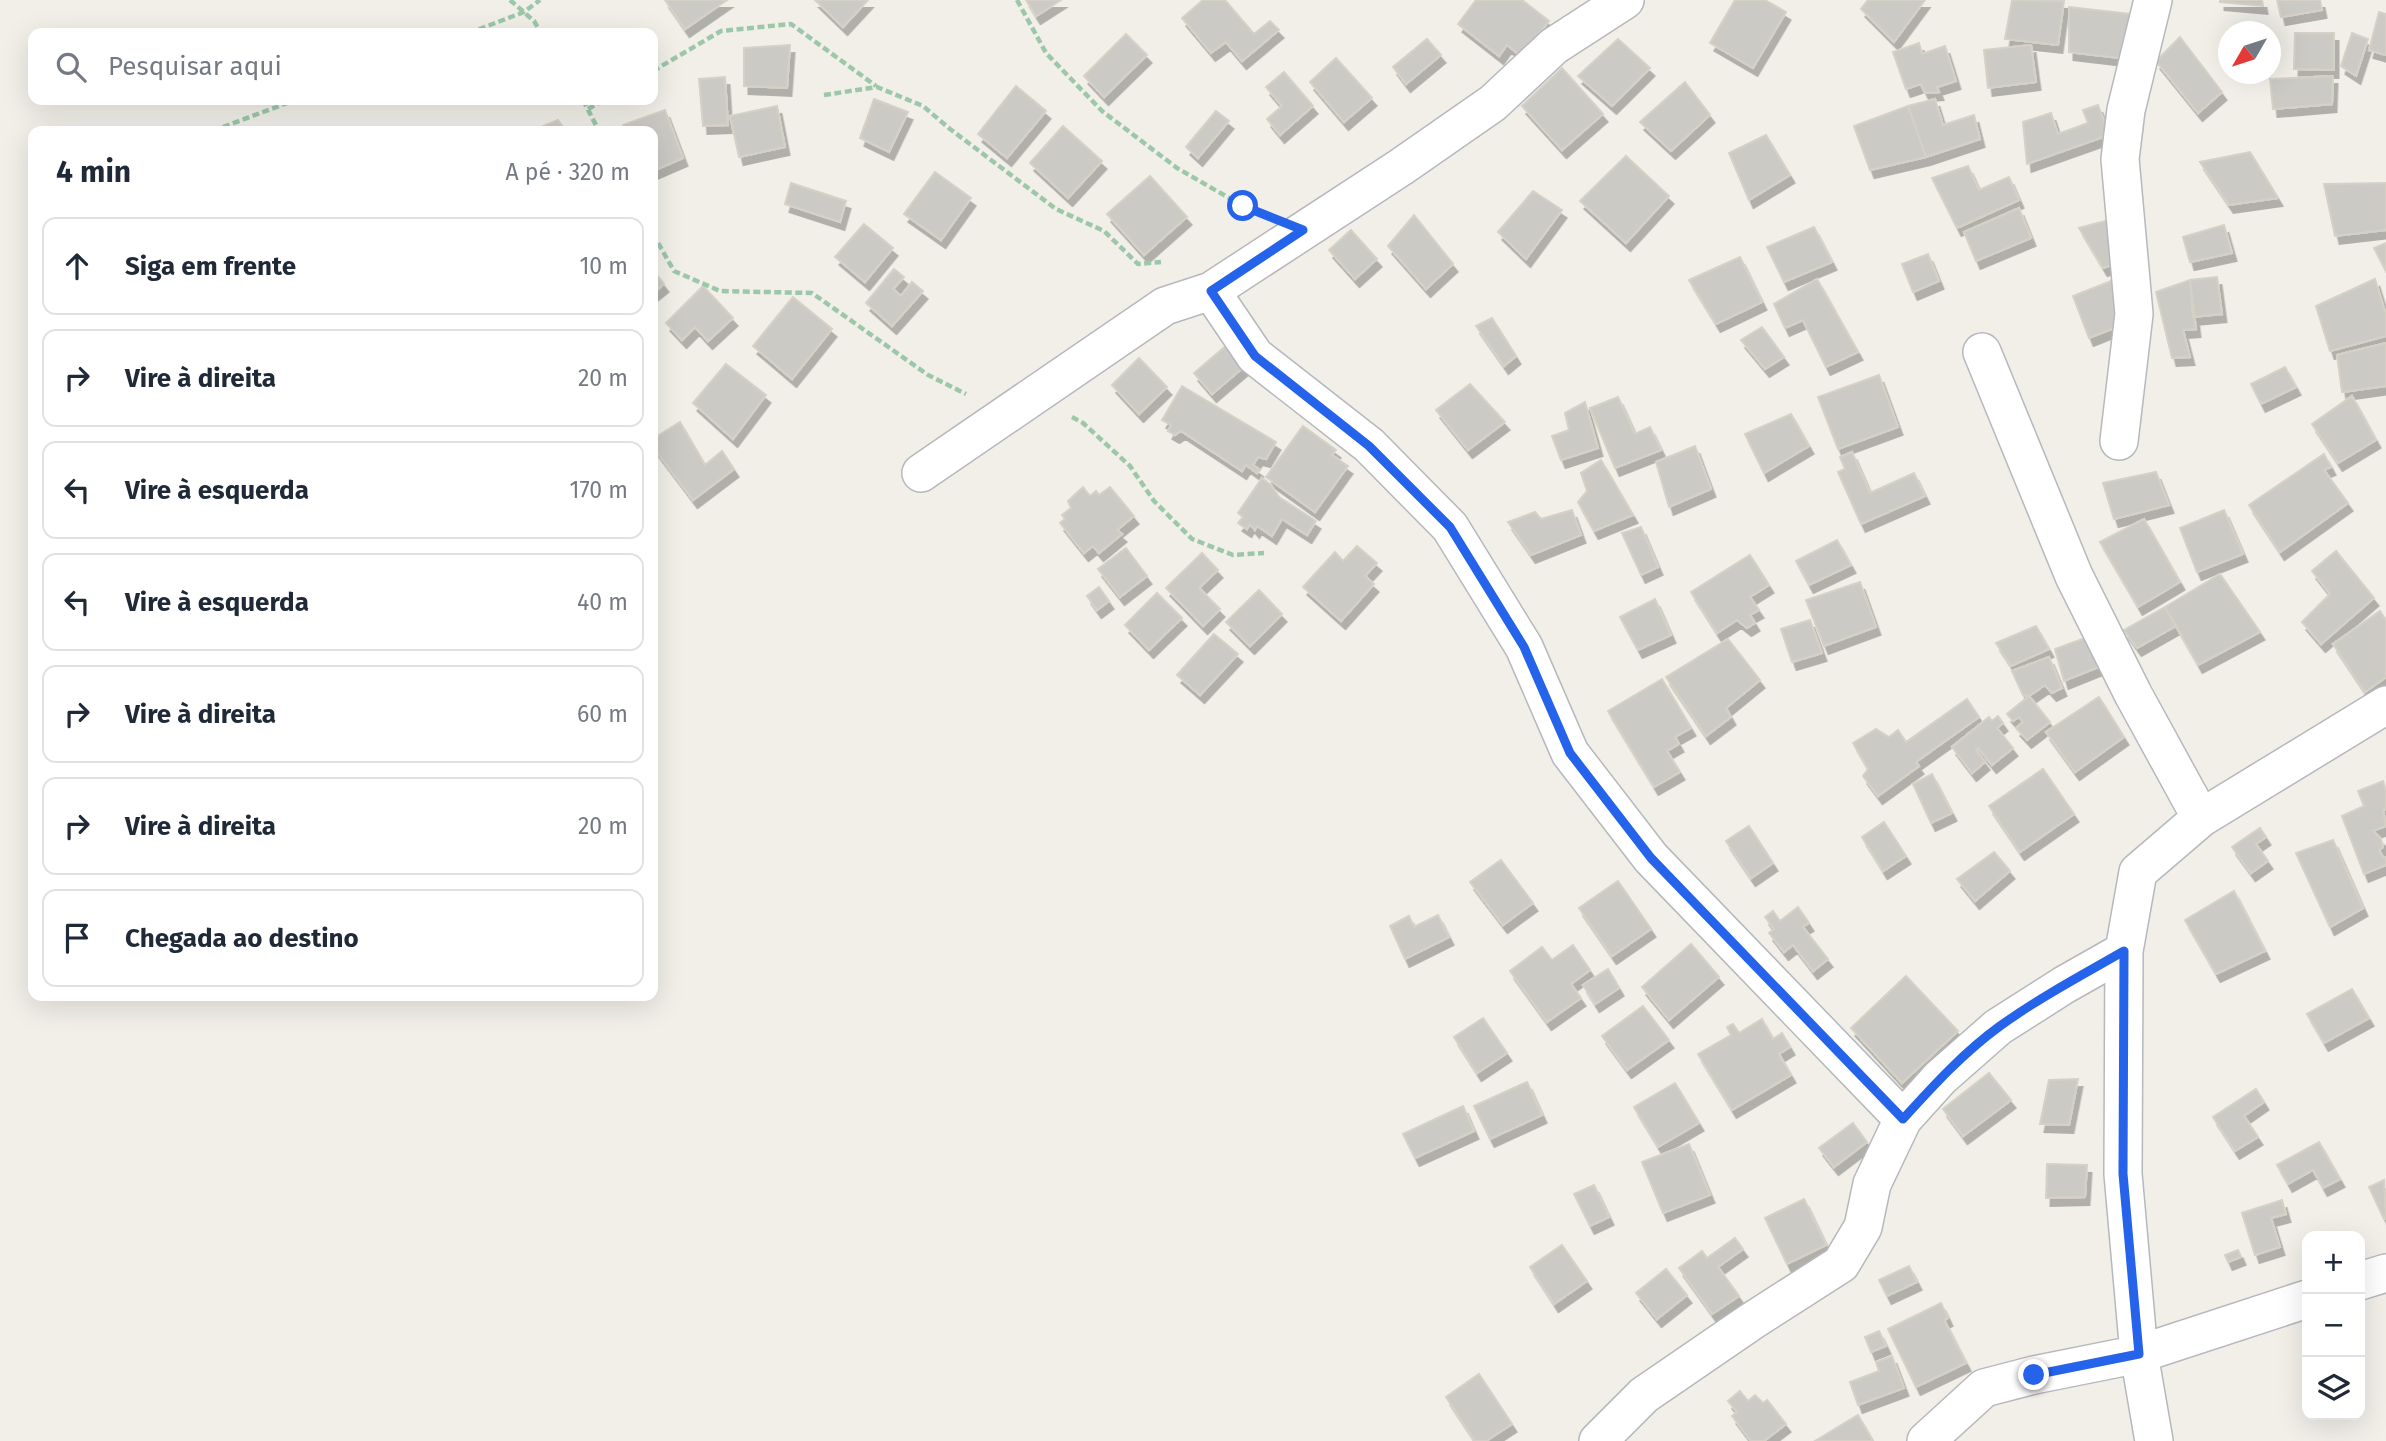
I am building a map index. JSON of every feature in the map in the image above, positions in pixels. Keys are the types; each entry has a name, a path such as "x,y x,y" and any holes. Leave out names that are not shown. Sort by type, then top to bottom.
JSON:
{"street":[{"path":"921,472 1165,306 1211,291 1401,167 1493,103 1554,46 1625,0"},
{"path":"2119,441 2134,314 2120,159 2126,110 2152,0"},
{"path":"1211,291 1255,356 1369,446 1450,527 1524,647 1570,753 1651,858 1903,1119"},
{"path":"1982,352 2074,576 2133,694 2201,818"},
{"path":"2154,1441 2139,1354 2123,1174 2124,951 2138,872 2201,818 2386,705"},
{"path":"1598,1441 1644,1395 1841,1264 1863,1227 1872,1184 1903,1119 1940,1078 1998,1027 2124,951"},
{"path":"2365,1279 2386,1273"},
{"path":"1926,1441 1984,1388 2139,1354 2302,1301"}],"path":[{"path":"510,0 538,28"},
{"path":"482,28 524,12 540,0"},
{"path":"1017,0 1046,53 1101,111 1177,168 1243,206 1303,230"},
{"path":"658,68 721,31 791,24 877,87 923,106 950,130 1056,209 1104,231 1138,264 1174,261 1211,291"},
{"path":"824,94 877,87"},
{"path":"226,126 282,105"},
{"path":"586,105 596,126"},
{"path":"588,109 595,105"},
{"path":"658,243 674,271 720,291 812,292 928,375 976,398 1047,404 1083,423 1130,466 1154,501 1192,539 1233,555 1264,553"}],"building":[{"path":"665,0 727,0 685,29"},
{"path":"815,0 868,0 843,27"},
{"path":"1026,0 1061,0 1036,16"},
{"path":"1203,0 1225,0 1254,34 1270,21 1279,30 1242,61 1226,42 1211,53 1182,18"},
{"path":"1476,0 1522,0 1549,21 1521,56 1507,45 1499,56 1458,24"},
{"path":"1735,0 1765,0 1786,12 1753,68 1710,43"},
{"path":"1868,0 1925,0 1894,42 1861,9"},
{"path":"2012,0 2064,1 2058,45 2005,39"},
{"path":"2262,0 2263,6 2220,2"},
{"path":"2277,0 2320,0 2322,10 2281,17"},
{"path":"2069,7 2130,14 2127,59 2069,52"},
{"path":"2379,12 2386,14 2386,55 2369,50"},
{"path":"2295,33 2334,33 2334,70 2294,69"},
{"path":"2352,33 2368,39 2356,76 2341,66"},
{"path":"1126,34 1147,55 1104,97 1084,76"},
{"path":"2180,37 2222,92 2198,113 2156,61"},
{"path":"1427,39 1441,55 1406,84 1393,67"},
{"path":"1618,39 1650,68 1612,106 1578,76"},
{"path":"1919,43 1922,54 1945,46 1956,81 1937,87 1939,92 1925,93 1921,84 1906,89 1893,52"},
{"path":"790,45 787,88 744,86 744,48"},
{"path":"2031,45 2036,82 1988,88 1984,50"},
{"path":"1336,58 1372,98 1344,122 1310,82"},
{"path":"1562,68 1603,114 1562,150 1522,106"},
{"path":"1284,72 1313,106 1280,135 1267,119 1282,106 1266,87"},
{"path":"2333,76 2332,104 2273,109 2270,84 2281,84 2281,78"},
{"path":"725,77 728,125 703,126 699,79"},
{"path":"1685,82 1710,115 1671,151 1640,122"},
{"path":"1016,86 1046,111 1007,158 978,134"},
{"path":"874,99 908,112 889,152 860,138"},
{"path":"1935,99 1943,125 1974,115 1980,139 1926,157 1908,106"},
{"path":"2098,105 2109,135 2027,164 2023,122 2051,113 2058,134 2088,123 2083,110"},
{"path":"777,106 785,147 739,157 730,116"},
{"path":"1908,106 1926,157 1870,170 1854,126"},
{"path":"665,110 683,158 658,169 658,126 623,125"},
{"path":"1216,111 1229,121 1198,158 1186,147"},
{"path":"558,120 562,126 544,126"},
{"path":"1063,126 1102,161 1068,198 1030,163"},
{"path":"1766,135 1790,175 1749,200 1729,153"},
{"path":"2250,152 2278,198 2229,205 2200,162"},
{"path":"1626,156 1669,196 1626,243 1580,201"},
{"path":"1968,166 1979,190 2009,177 2019,200 1957,228 1932,178"},
{"path":"935,172 971,198 941,240 904,214"},
{"path":"1150,176 1187,217 1144,255 1107,214"},
{"path":"791,183 846,201 840,222 785,204"},
{"path":"2386,183 2386,230 2335,236 2324,184"},
{"path":"1533,191 1562,210 1526,259 1498,232"},
{"path":"2019,208 2031,238 1976,261 1964,232"},
{"path":"1414,215 1453,264 1426,289 1388,246"},
{"path":"2117,218 2120,262 2103,268 2079,228"},
{"path":"864,224 893,248 865,282 835,257"},
{"path":"2224,225 2232,253 2190,262 2183,237"},
{"path":"1814,227 1832,262 1784,282 1767,247"},
{"path":"1351,230 1377,259 1355,279 1329,250"},
{"path":"2386,243 2386,271 2374,248"},
{"path":"1928,254 1939,281 1913,292 1902,264"},
{"path":"1740,257 1762,302 1716,324 1689,280"},
{"path":"894,269 904,277 893,289 901,296 912,282 923,291 892,326 866,303"},
{"path":"658,276 664,284 658,289"},
{"path":"2217,277 2222,314 2193,317 2190,280"},
{"path":"1817,279 1858,352 1826,367 1803,320 1785,328 1774,304"},
{"path":"2116,279 2132,321 2089,338 2073,296"},
{"path":"2375,279 2386,315 2386,336 2330,351 2316,306"},
{"path":"2190,280 2196,329 2183,330 2190,357 2172,358 2156,292"},
{"path":"703,286 733,318 708,341 695,327 682,340 666,323"},
{"path":"793,297 832,329 792,379 753,346"},
{"path":"1492,318 1516,356 1504,366 1476,326"},
{"path":"1762,327 1784,357 1765,369 1741,340"},
{"path":"2386,343 2386,386 2342,392 2337,355"},
{"path":"1227,345 1245,366 1212,394 1194,373"},
{"path":"1139,358 1167,387 1139,414 1112,385"},
{"path":"726,364 766,395 733,439 693,403"},
{"path":"2285,367 2296,387 2261,404 2251,384"},
{"path":"1879,375 1898,427 1838,449 1818,397"},
{"path":"1470,384 1505,422 1468,450 1436,410"},
{"path":"1182,386 1276,442 1266,459 1258,457 1253,465 1259,469 1257,473 1246,465 1242,471 1181,431 1175,435 1168,431 1171,425 1162,420"},
{"path":"2352,396 2376,440 2338,463 2312,424"},
{"path":"1618,397 1635,434 1650,427 1661,450 1615,468 1590,408"},
{"path":"1585,402 1598,448 1561,460 1552,436 1569,430 1565,413"},
{"path":"1791,414 1809,446 1764,473 1745,434"},
{"path":"680,422 705,465 722,451 734,469 693,500 658,454 658,436"},
{"path":"1303,426 1336,450 1332,455 1348,466 1315,512 1266,477"},
{"path":"1695,446 1711,489 1669,507 1656,462"},
{"path":"1852,452 1870,493 1914,473 1925,496 1861,524 1838,472 1845,469 1840,457"},
{"path":"2324,454 2331,467 2324,470 2348,503 2280,552 2249,505"},
{"path":"1601,460 1633,515 1594,531 1578,502 1587,491 1581,473"},
{"path":"2156,472 2169,505 2114,519 2103,483"},
{"path":"1262,478 1279,497 1316,521 1307,535 1282,519 1272,536 1257,526 1255,530 1250,524 1247,529 1238,523 1243,517 1238,513"},
{"path":"1083,487 1090,496 1096,491 1099,495 1110,487 1134,516 1117,530 1122,534 1099,553 1093,546 1084,553 1060,523 1065,519 1062,515 1071,508 1068,501"},
{"path":"1572,510 1581,535 1531,555 1508,522 1535,512 1541,519"},
{"path":"2224,510 2243,554 2197,572 2180,528"},
{"path":"2144,519 2180,582 2138,607 2100,542"},
{"path":"1641,527 1658,567 1641,575 1622,533"},
{"path":"1837,540 1851,565 1809,585 1796,561"},
{"path":"1357,546 1377,563 1365,576 1374,584 1341,621 1303,587 1335,552 1343,561"},
{"path":"1126,548 1147,576 1120,597 1098,569"},
{"path":"2336,551 2374,598 2321,644 2302,622 2330,594 2312,571"},
{"path":"1202,553 1218,570 1199,588 1220,609 1203,626 1166,588"},
{"path":"1750,555 1769,585 1750,597 1759,610 1750,615 1755,623 1747,628 1737,620 1717,633 1691,592"},
{"path":"2220,574 2260,632 2198,665 2165,607"},
{"path":"1860,582 1876,627 1824,646 1806,600"},
{"path":"1099,587 1109,601 1097,610 1087,596"},
{"path":"1259,590 1282,614 1250,646 1226,622"},
{"path":"1157,593 1182,618 1149,650 1125,625"},
{"path":"1655,599 1671,635 1638,650 1620,617"},
{"path":"2165,607 2176,626 2137,648 2124,630"},
{"path":"2380,611 2386,620 2386,677 2365,692 2333,644"},
{"path":"1810,620 1822,653 1792,662 1781,629"},
{"path":"2036,626 2049,649 2011,666 1996,643"},
{"path":"1214,634 1238,654 1200,695 1177,675"},
{"path":"2085,638 2101,666 2064,681 2055,649"},
{"path":"1728,639 1760,680 1726,708 1731,717 1706,736 1666,677"},
{"path":"2049,657 2062,688 2052,693 2045,685 2029,696 2023,695 2012,671"},
{"path":"1662,679 1691,728 1675,737 1679,744 1667,751 1680,772 1654,787 1608,711"},
{"path":"2029,696 2050,722 2027,740 2016,728 2023,722 2019,717 2013,721 2007,714"},
{"path":"2099,697 2124,737 2075,772 2046,732"},
{"path":"1967,699 1979,717 1916,762 1919,766 1878,796 1863,776 1868,769 1853,743 1876,729 1889,737 1898,730 1906,742"},
{"path":"1998,716 2003,723 1997,728 2013,748 1992,765 1978,748 1976,750 1985,762 1972,773 1952,747 1989,717 1992,721"},
{"path":"2043,769 2074,814 2020,852 1989,806"},
{"path":"1932,774 1952,813 1931,823 1913,784"},
{"path":"2383,781 2386,791 2386,809 2383,810 2386,826 2373,831 2381,839 2383,847 2379,850 2383,857 2386,857 2386,865 2364,874 2342,816 2364,806 2358,791"},
{"path":"1884,822 1906,856 1883,871 1862,837"},
{"path":"1749,826 1773,863 1751,878 1726,841"},
{"path":"2260,828 2266,837 2256,844 2268,861 2251,873 2232,847"},
{"path":"2333,840 2363,908 2330,927 2296,853"},
{"path":"1994,852 2010,871 1975,901 1957,879"},
{"path":"1501,860 1533,903 1503,925 1470,882"},
{"path":"1618,881 1651,929 1612,956 1579,908"},
{"path":"2234,891 2265,951 2216,974 2185,920"},
{"path":"1798,907 1809,923 1803,927 1828,959 1813,971 1793,945 1784,952 1769,933 1774,929 1765,917 1773,911 1780,921"},
{"path":"1438,915 1449,937 1405,959 1390,926 1409,916 1414,927"},
{"path":"1691,944 1719,977 1669,1020 1642,987"},
{"path":"1573,945 1590,970 1571,984 1581,998 1547,1022 1510,971 1542,947 1552,960"},
{"path":"1608,969 1619,988 1595,1004 1583,985"},
{"path":"1906,976 1958,1031 1902,1083 1851,1028"},
{"path":"2352,989 2369,1018 2324,1043 2307,1014"},
{"path":"1643,1006 1669,1040 1627,1070 1602,1036"},
{"path":"1483,1018 1507,1053 1477,1073 1454,1037"},
{"path":"1762,1019 1773,1039 1782,1033 1790,1047 1779,1054 1791,1075 1732,1110 1698,1054 1731,1035 1727,1027 1733,1024 1739,1033"},
{"path":"1989,1073 2011,1100 1963,1136 1943,1109"},
{"path":"2078,1079 2069,1125 2040,1124 2049,1080"},
{"path":"1527,1082 1542,1115 1490,1139 1474,1106"},
{"path":"1675,1083 1699,1123 1658,1147 1634,1107"},
{"path":"2256,1089 2264,1102 2244,1116 2258,1137 2235,1151 2213,1117"},
{"path":"1463,1106 1474,1131 1415,1158 1403,1134"},
{"path":"1853,1123 1867,1142 1834,1167 1819,1148"},
{"path":"2319,1142 2340,1179 2323,1188 2313,1170 2288,1184 2277,1165"},
{"path":"1689,1144 1710,1195 1663,1213 1642,1162"},
{"path":"2047,1164 2087,1165 2085,1197 2046,1198"},
{"path":"2384,1180 2386,1218 2384,1219 2369,1187"},
{"path":"1594,1185 1609,1217 1590,1226 1574,1194"},
{"path":"1804,1199 1826,1245 1787,1264 1765,1218"},
{"path":"2282,1200 2286,1214 2271,1218 2280,1247 2255,1255 2242,1213"},
{"path":"1735,1238 1743,1249 1718,1267 1739,1296 1712,1314 1679,1268 1702,1251 1707,1258"},
{"path":"1562,1245 1587,1281 1554,1304 1530,1267"},
{"path":"2238,1250 2241,1257 2228,1262 2225,1255"},
{"path":"1909,1266 1917,1282 1887,1296 1879,1280"},
{"path":"1666,1269 1687,1295 1657,1319 1636,1293"},
{"path":"1941,1303 1948,1318 1944,1320 1966,1363 1916,1387 1888,1329"},
{"path":"1879,1331 1886,1346 1871,1352 1865,1337"},
{"path":"1892,1356 1904,1388 1858,1405 1850,1382 1879,1371 1876,1362"},
{"path":"1479,1374 1512,1424 1486,1441 1475,1441 1446,1397"},
{"path":"1740,1391 1748,1401 1755,1395 1763,1403 1767,1400 1786,1424 1764,1441 1751,1441 1732,1416 1737,1412 1728,1401"},
{"path":"1858,1415 1873,1441 1815,1441"}],"route":[{"path":"1243,206 1303,230 1211,291 1255,356 1369,446 1450,527 1524,647 1570,753 1651,858 1903,1119 1940,1078 1998,1027 2124,951 2123,1174 2139,1354 2034,1375"}]}
